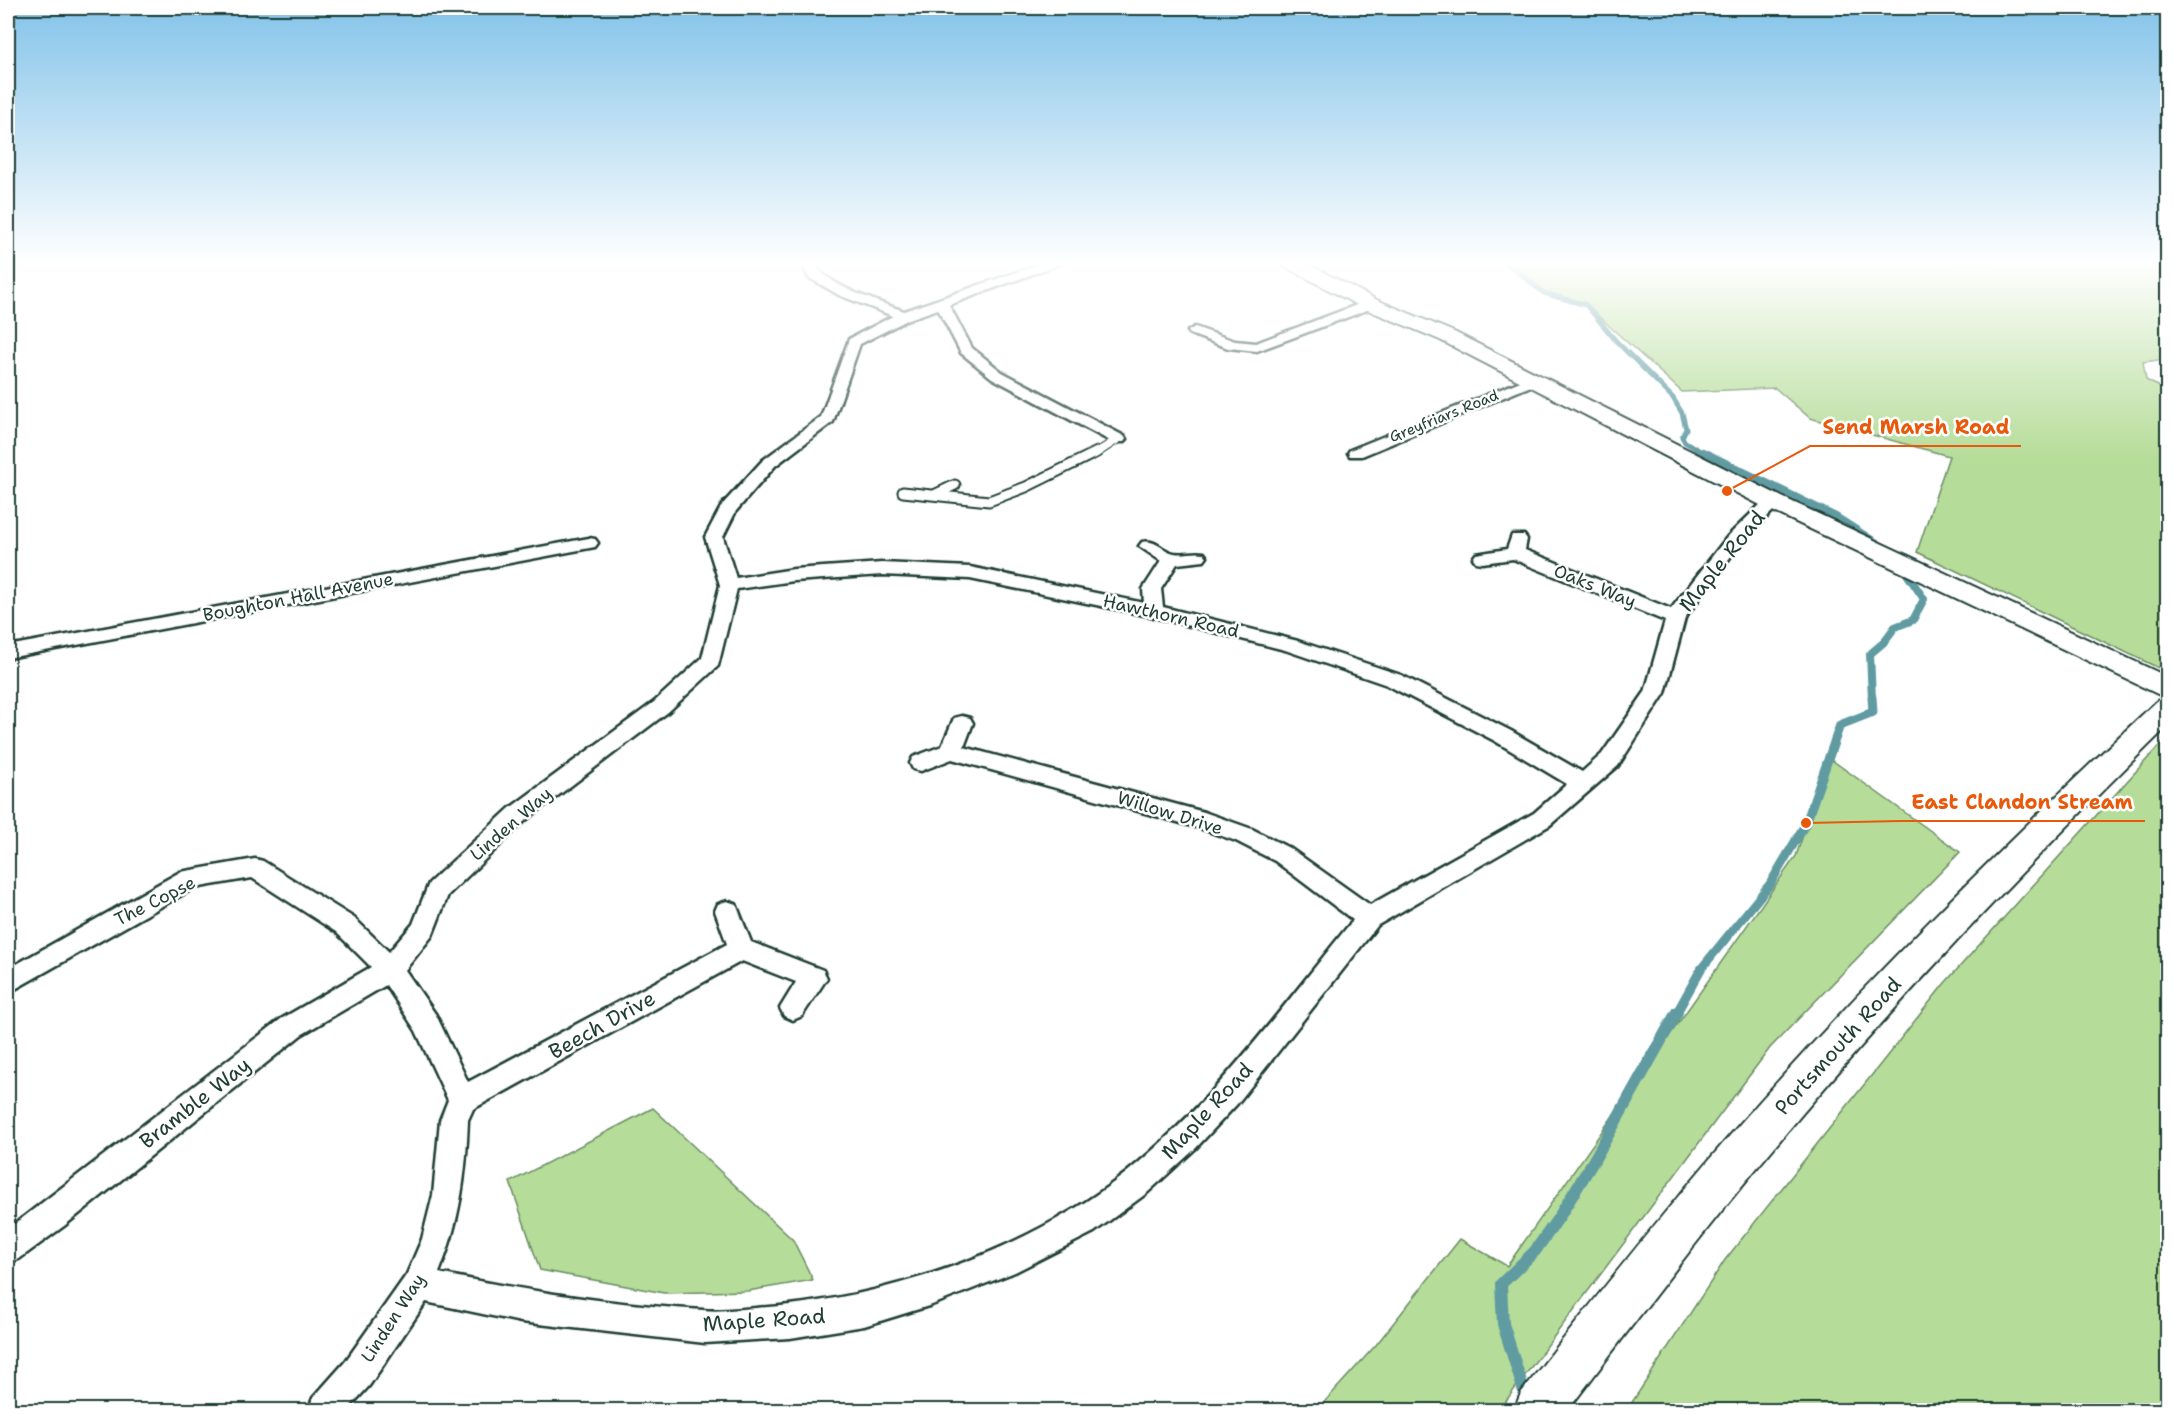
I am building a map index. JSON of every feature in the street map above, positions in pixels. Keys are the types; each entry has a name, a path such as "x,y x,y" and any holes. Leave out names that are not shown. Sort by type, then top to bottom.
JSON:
{"main road":[{"path":"1429,328 1773,502 2168,689"},
{"name":"Portsmouth Road","path":"1544,1403 1618,1304 1787,1101 1901,977 2066,805 2168,708"}],"street":[{"path":"729,585 714,537 728,509 769,463 828,419 854,342 881,328"},
{"path":"954,328 966,351 997,375 1118,439"},
{"path":"1195,331 1233,345 1257,347 1307,328"},
{"name":"Greyfriars Road","path":"1356,453 1533,380"},
{"name":"Maple Road","path":"419,1285 521,1306 705,1327 790,1322 864,1310 932,1289 1005,1261 1083,1221 1136,1183 1185,1139 1227,1095 1369,918 1542,819 1610,760 1655,693 1675,618 1734,540 1773,502"},
{"name":"Boughton Hall Avenue","path":"8,652 589,543"},
{"path":"1148,546 1171,559 1198,557"},
{"name":"Oaks Way","path":"1482,558 1516,546 1675,618"},
{"path":"1154,611 1152,589 1171,559"},
{"name":"Hawthorn Road","path":"729,585 794,574 882,569 970,573 1154,611 1291,645 1394,681 1503,736 1583,783"},
{"name":"Linden Way","path":"390,969 423,929 438,890 518,814 662,707 711,661 729,585"},
{"path":"921,763 951,751 962,723"},
{"name":"Willow Drive","path":"951,751 1204,821 1244,836 1283,855 1369,918"},
{"name":"The Copse","path":"8,982 189,879 255,868 345,925 390,969"},
{"path":"727,911 741,949 814,978 793,1008"},
{"name":"Beech Drive","path":"462,1100 741,949"},
{"path":"390,969 426,1023 462,1100"},
{"name":"Bramble Way","path":"8,1248 291,1027 390,969"},
{"name":"Linden Way","path":"325,1410 357,1374 419,1285 437,1239 448,1196 454,1120 462,1100"}],"lane":[{"path":"903,492 989,501 1026,487 1086,459 1118,439"},
{"path":"936,494 955,485"}],"green space":[{"path":"1612,328 2167,328 2167,359 2143,362 2146,380 2167,391 2167,672 1917,552 1949,456 1810,418 1775,388 1682,392"},
{"path":"2167,737 2167,1410 1627,1410 1725,1260 1944,984"},
{"path":"1829,758 1960,852 1770,1048 1499,1410 1317,1410 1376,1345 1460,1239 1507,1266 1796,856"},
{"path":"653,1108 793,1240 813,1280 748,1291 664,1293 540,1270 510,1182"}],"waterway":[{"path":"1605,328 1673,398 1682,413 1686,429 1682,437 1685,442 1705,454"},
{"path":"1703,452 1836,517 1883,547"},
{"path":"1872,699 1870,654 1883,643 1895,627 1913,620 1924,599 1907,574 1907,566"},
{"path":"1676,1014 1701,969 1770,884 1806,823 1840,725 1873,712 1872,697"},
{"path":"1527,1410 1526,1398 1503,1324 1501,1284 1535,1251 1559,1217 1594,1160 1677,1012"}],"place":[{"name":"Send Marsh Road","path":"1727,491"},
{"name":"East Clandon Stream","path":"1806,823"}]}
